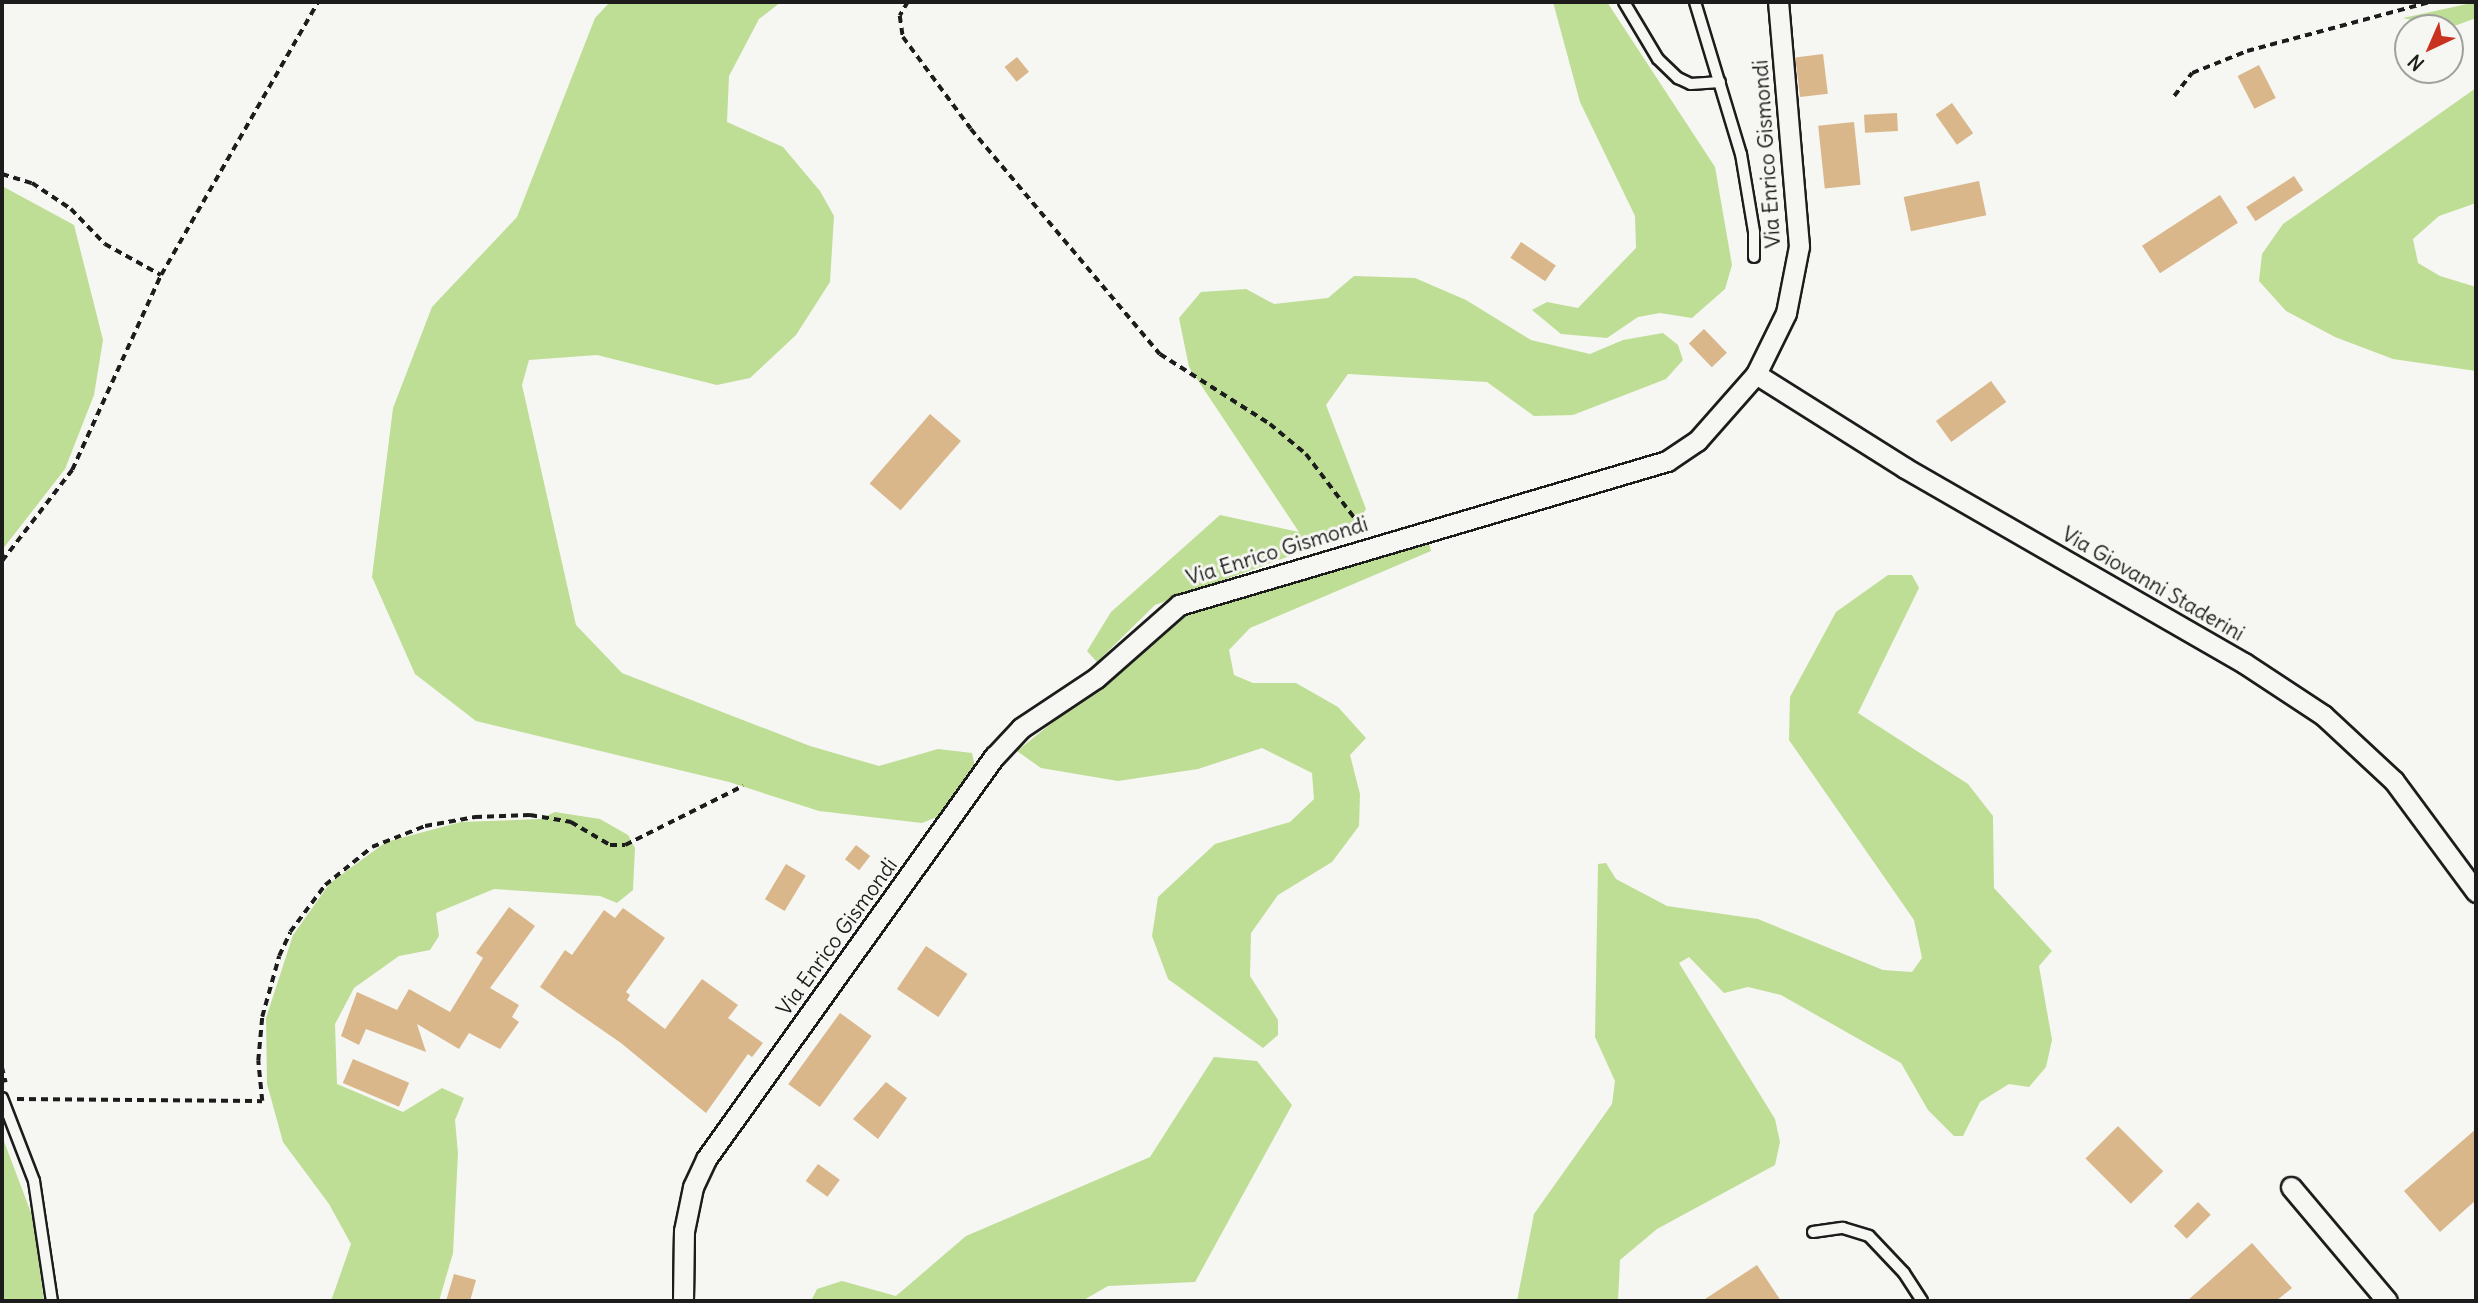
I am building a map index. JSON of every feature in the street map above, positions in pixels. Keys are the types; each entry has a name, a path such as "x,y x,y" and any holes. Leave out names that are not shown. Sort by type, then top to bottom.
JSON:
{"street":[{"name":"Via Enrico Gismondi","path":"683,1301 685,1225 693,1187 706,1158 1006,743 1035,717 1096,678 1179,605 1667,461 1697,441 1756,374 1786,313 1799,246 1778,2"},
{"name":"Via Giovanni Staderini","path":"1756,374 1905,468 2244,663 2323,715 2395,781 2476,892"},
{"path":"2291,1187 2386,1301"}],"lane":[{"path":"1624,2 1650,49 1678,78 1692,84 1720,82"},
{"path":"1695,2 1741,154 1754,232 1754,257"},
{"path":"2,1099 34,1181 52,1301"},
{"path":"1813,1232 1843,1228 1869,1236 1904,1273 1922,1301"}],"path":[{"path":"2,561 72,470 162,275 318,2"},
{"path":"908,2 900,16 903,37 971,129 1160,354 1270,424 1306,454 1375,545"},
{"path":"2174,96 2192,73 2247,51 2430,2"},
{"path":"2,174 32,183 71,209 113,249 162,275"},
{"path":"2,1099 262,1101 258,1061 262,1017 279,956 325,885 372,846 425,826 475,817 530,815 572,822 610,845 625,845 743,786"}],"green space":[{"path":"610,2 781,2 759,19 729,76 727,122 783,147 820,191 834,216 830,282 796,335 750,378 717,385 597,355 529,360 522,385 576,625 622,673 810,746 879,766 938,749 972,753 976,771 944,814 922,823 819,811 729,782 476,721 415,674 372,577 393,408 432,307 517,217 595,18"},
{"path":"1553,2 1607,2 1715,167 1732,265 1725,289 1692,318 1660,313 1638,317 1607,338 1561,334 1532,310 1547,302 1578,308 1636,248 1635,216 1580,102"},
{"path":"2476,2 2476,18 2464,22 2464,14 2421,14"},
{"path":"2476,88 2476,203 2439,216 2413,239 2418,263 2440,276 2476,287 2476,371 2393,359 2335,337 2286,311 2259,281 2262,254 2283,224"},
{"path":"2,186 74,225 103,340 94,395 65,469 2,550"},
{"path":"1354,276 1415,278 1466,300 1531,340 1590,354 1623,340 1663,333 1678,345 1683,360 1666,379 1573,415 1534,416 1487,382 1348,374 1326,405 1366,509 1350,534 1155,605 1097,662 1087,651 1111,612 1220,515 1299,532 1189,367 1179,318 1201,292 1246,289 1274,304 1328,298"},
{"path":"1428,539 1431,551 1250,628 1229,650 1234,675 1253,683 1296,683 1338,707 1366,738 1350,755 1360,794 1359,826 1332,862 1278,895 1251,933 1250,976 1278,1020 1278,1035 1263,1048 1168,979 1152,936 1158,897 1215,844 1290,822 1314,799 1312,773 1262,748 1198,769 1118,781 1041,768 1017,751 1197,606"},
{"path":"1888,575 1912,575 1919,588 1858,713 1968,784 1993,816 1994,888 2052,951 2039,966 2052,1040 2046,1067 2029,1087 2009,1084 1980,1102 1963,1136 1954,1136 1928,1110 1901,1063 1781,995 1748,987 1724,993 1689,957 1679,963 1775,1119 1780,1142 1775,1165 1657,1229 1620,1260 1618,1301 1517,1301 1534,1214 1612,1104 1615,1081 1595,1037 1598,864 1606,863 1616,879 1667,906 1758,919 1883,970 1912,972 1922,958 1914,920 1789,740 1790,697 1836,612"},
{"path":"555,812 600,819 628,835 635,848 633,890 617,903 600,896 494,889 436,913 439,936 430,950 399,956 354,988 335,1024 337,1084 403,1112 442,1088 464,1098 455,1120 458,1153 453,1253 439,1301 331,1301 351,1244 329,1204 283,1142 267,1084 266,1018 293,935 330,883 386,842 461,822 540,819"},
{"path":"1214,1057 1257,1061 1292,1105 1195,1282 1108,1286 1082,1301 811,1301 817,1289 842,1281 896,1296 966,1236 1150,1157"},
{"path":"2,1136 33,1218 44,1301 2,1301"}],"building":[{"path":"1823,54 1828,94 1800,97 1795,57"},
{"path":"1017,57 1029,72 1017,82 1005,67"},
{"path":"2259,65 2276,98 2254,109 2238,76"},
{"path":"1952,103 1973,133 1957,145 1936,114"},
{"path":"1897,113 1898,131 1865,133 1864,115"},
{"path":"1854,122 1861,185 1825,188 1818,126"},
{"path":"2294,176 2303,190 2255,221 2246,207"},
{"path":"1979,181 1986,215 1911,231 1904,197"},
{"path":"2220,195 2238,223 2160,273 2142,246"},
{"path":"1521,242 1556,265 1545,281 1510,258"},
{"path":"1704,329 1727,353 1712,367 1689,344"},
{"path":"1991,381 2006,402 1951,442 1936,421"},
{"path":"930,414 961,441 901,510 870,483"},
{"path":"856,845 870,856 859,870 845,859"},
{"path":"786,864 806,876 785,911 765,899"},
{"path":"509,907 535,926 490,988 519,1005 512,1017 519,1022 500,1049 469,1033 459,1049 417,1024 426,1052 366,1029 359,1045 341,1036 357,992 397,1010 409,989 450,1012 483,958 476,953"},
{"path":"623,908 665,938 626,992 630,995 627,1000 665,1029 702,979 738,1005 728,1018 763,1043 752,1057 748,1054 706,1113 621,1043 540,987 565,950 572,955 604,910 615,918"},
{"path":"926,946 967,974 938,1017 897,989"},
{"path":"840,1013 872,1036 820,1107 788,1084"},
{"path":"353,1059 409,1083 399,1107 343,1083"},
{"path":"886,1082 907,1098 878,1139 853,1119"},
{"path":"2118,1126 2163,1171 2131,1204 2085,1159"},
{"path":"2476,1129 2476,1200 2440,1232 2404,1191"},
{"path":"818,1164 840,1180 827,1197 806,1181"},
{"path":"2198,1202 2211,1215 2187,1239 2174,1226"},
{"path":"2252,1243 2292,1288 2276,1301 2187,1301"},
{"path":"1757,1265 1781,1301 1702,1301"},
{"path":"454,1274 476,1280 470,1301 446,1301"}]}
